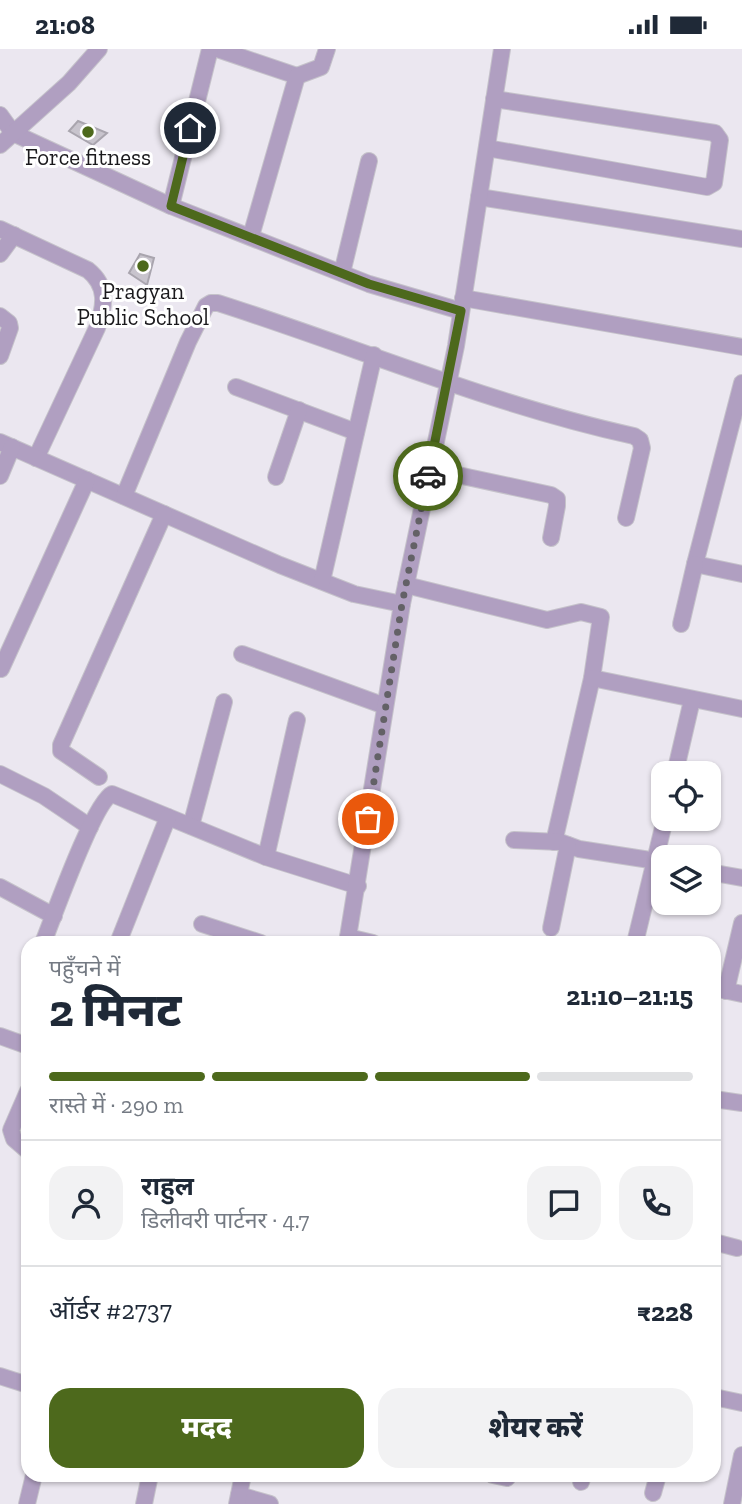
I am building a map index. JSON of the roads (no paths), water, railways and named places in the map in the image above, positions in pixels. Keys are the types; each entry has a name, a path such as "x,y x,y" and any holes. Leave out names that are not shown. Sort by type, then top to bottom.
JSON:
{"street":[{"path":"0,145 69,83 99,49"},
{"path":"171,206 210,49"},
{"path":"217,49 297,76 321,67 327,49"},
{"path":"349,936 402,604 462,304 502,49"},
{"path":"251,236 297,76"},
{"path":"487,148 707,187 714,183 720,140 715,133 494,99"},
{"path":"0,115 13,133 171,206 369,284 462,304 742,347"},
{"path":"342,273 369,161"},
{"path":"479,197 742,239"},
{"path":"0,254 7,232 88,270 98,279 103,291 103,312 97,328 36,458"},
{"path":"124,496 188,342 206,306 211,303 244,311 374,355 470,391 581,425 634,436 640,440 642,448 626,518"},
{"path":"0,316 9,323 0,356"},
{"path":"323,582 374,355"},
{"path":"681,624 742,383"},
{"path":"236,387 356,432"},
{"path":"276,477 299,410"},
{"path":"0,476 6,444 323,582 354,594 402,604"},
{"path":"430,469 551,495 557,499 558,506 551,538"},
{"path":"1,669 87,480"},
{"path":"99,777 61,751 61,745 164,514"},
{"path":"695,563 742,574"},
{"path":"406,585 547,620 581,612 598,615 602,621 561,844 551,928"},
{"path":"242,654 385,706"},
{"path":"592,678 742,709"},
{"path":"678,761 692,700"},
{"path":"191,826 224,702"},
{"path":"266,857 297,720"},
{"path":"0,773 44,796 90,827"},
{"path":"46,936 90,827 106,797 112,794 266,857 358,886"},
{"path":"121,936 168,817"},
{"path":"514,840 561,844 651,861"},
{"path":"721,874 742,878"},
{"path":"0,887 54,916"},
{"path":"637,936 651,889"},
{"path":"721,986 742,923"},
{"path":"202,924 239,936"},
{"path":"721,989 742,994"},
{"path":"0,1036 21,1044"},
{"path":"721,1100 742,1103"},
{"path":"21,1107 11,1130 13,1139 21,1145"},
{"path":"721,1244 737,1248"},
{"path":"0,1376 21,1383"},
{"path":"721,1398 742,1403"},
{"path":"736,1495 742,1455"},
{"path":"27,1504 32,1482"},
{"path":"144,1504 149,1482"},
{"path":"653,1493 656,1482"},
{"path":"238,1499 270,1504"}],"place":[{"name":"Force fitness","path":"88,132"},
{"name":"Pragyan Public School","path":"143,266"}]}
